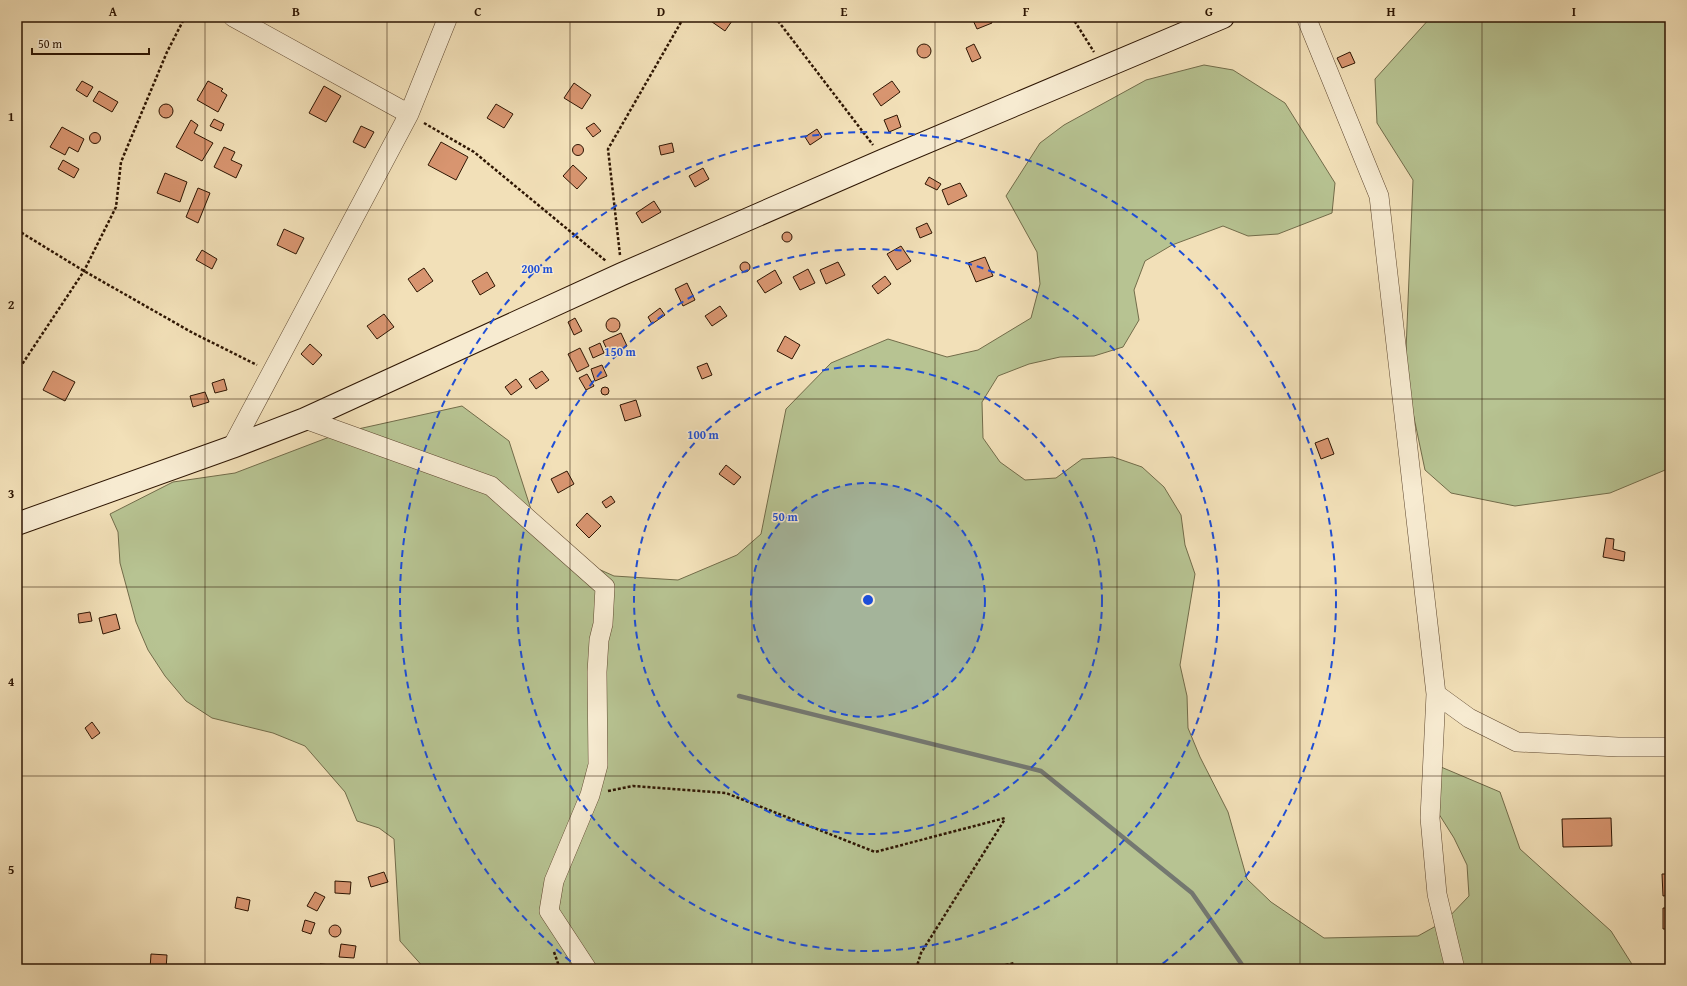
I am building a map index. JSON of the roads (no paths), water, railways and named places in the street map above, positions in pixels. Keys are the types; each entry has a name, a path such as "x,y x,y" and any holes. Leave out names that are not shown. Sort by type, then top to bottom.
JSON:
{"street":[{"path":"233,17 409,114"},
{"path":"232,448 409,114 448,17"},
{"path":"17,524 232,448 305,419 622,274 884,160 1223,17"},
{"path":"1306,17 1379,196 1436,694 1430,818 1437,894 1455,969"},
{"path":"305,419 491,486 605,588 603,624 599,640 597,672 598,765 590,795 554,881 549,911 587,969"},
{"path":"1436,694 1470,718 1518,742 1618,747 1670,747"}],"waterway":[{"path":"739,696 1041,771 1192,893 1245,969"}]}
